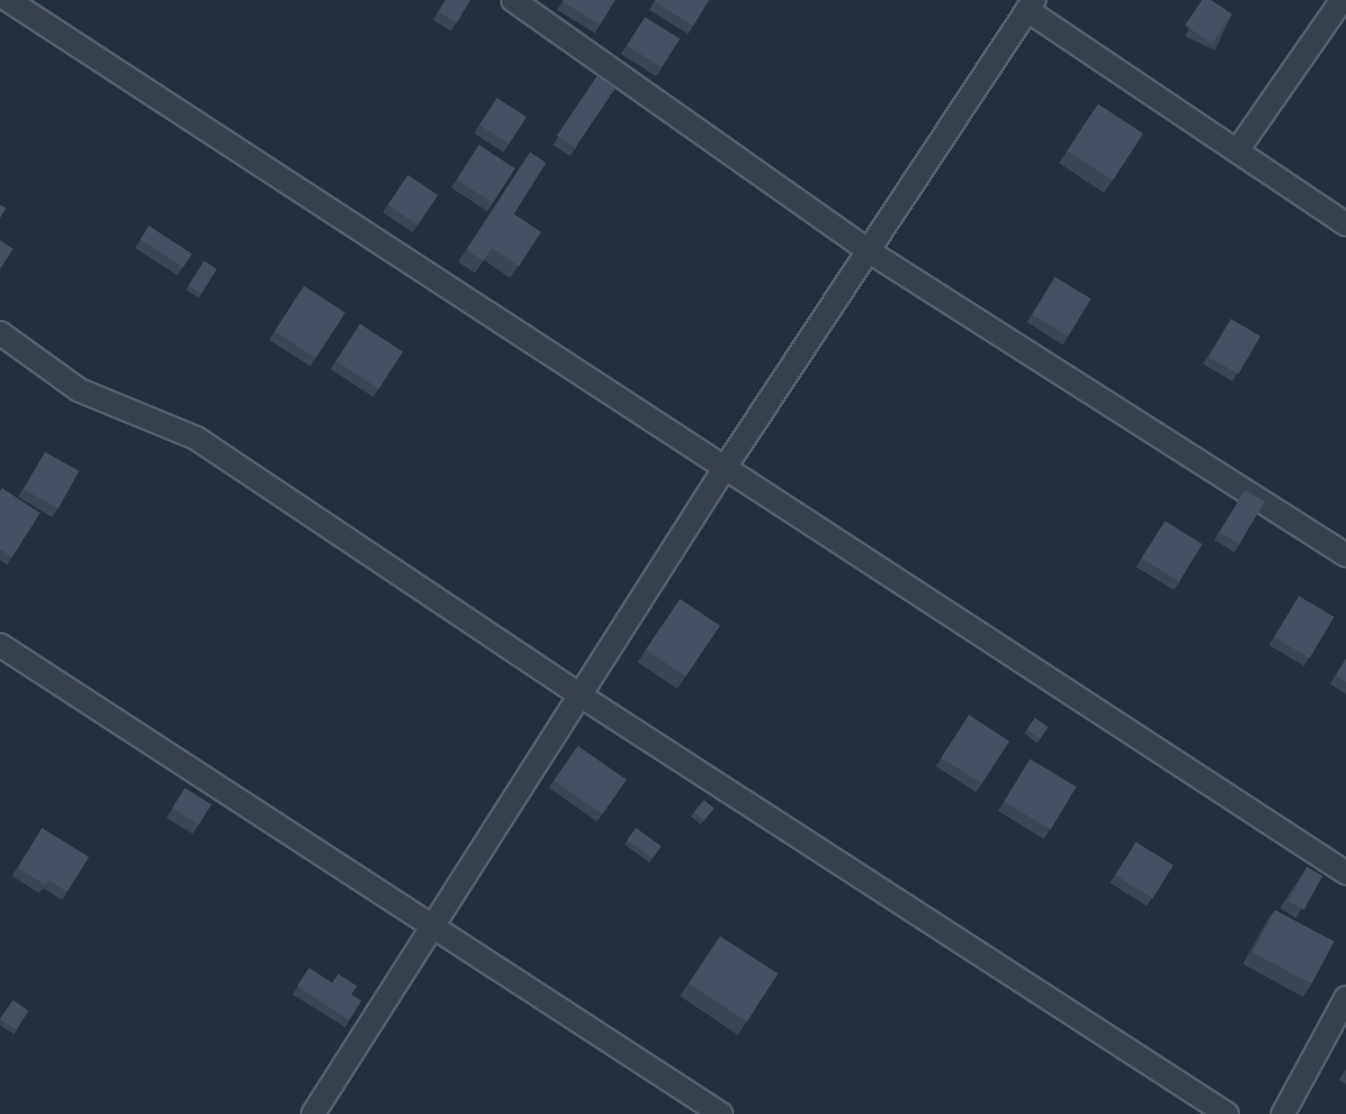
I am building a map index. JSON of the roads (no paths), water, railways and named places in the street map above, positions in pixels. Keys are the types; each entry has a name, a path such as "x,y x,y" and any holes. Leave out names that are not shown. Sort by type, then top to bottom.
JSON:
{"street":[{"path":"8,0 1346,873"},
{"path":"513,0 867,250 1346,555"},
{"path":"1237,151 1342,0"},
{"path":"313,1114 578,694 1030,5 1346,224"},
{"path":"0,333 79,390 196,438 578,694 1227,1114"},
{"path":"0,645 721,1114"},
{"path":"1283,1114 1346,998"}]}
